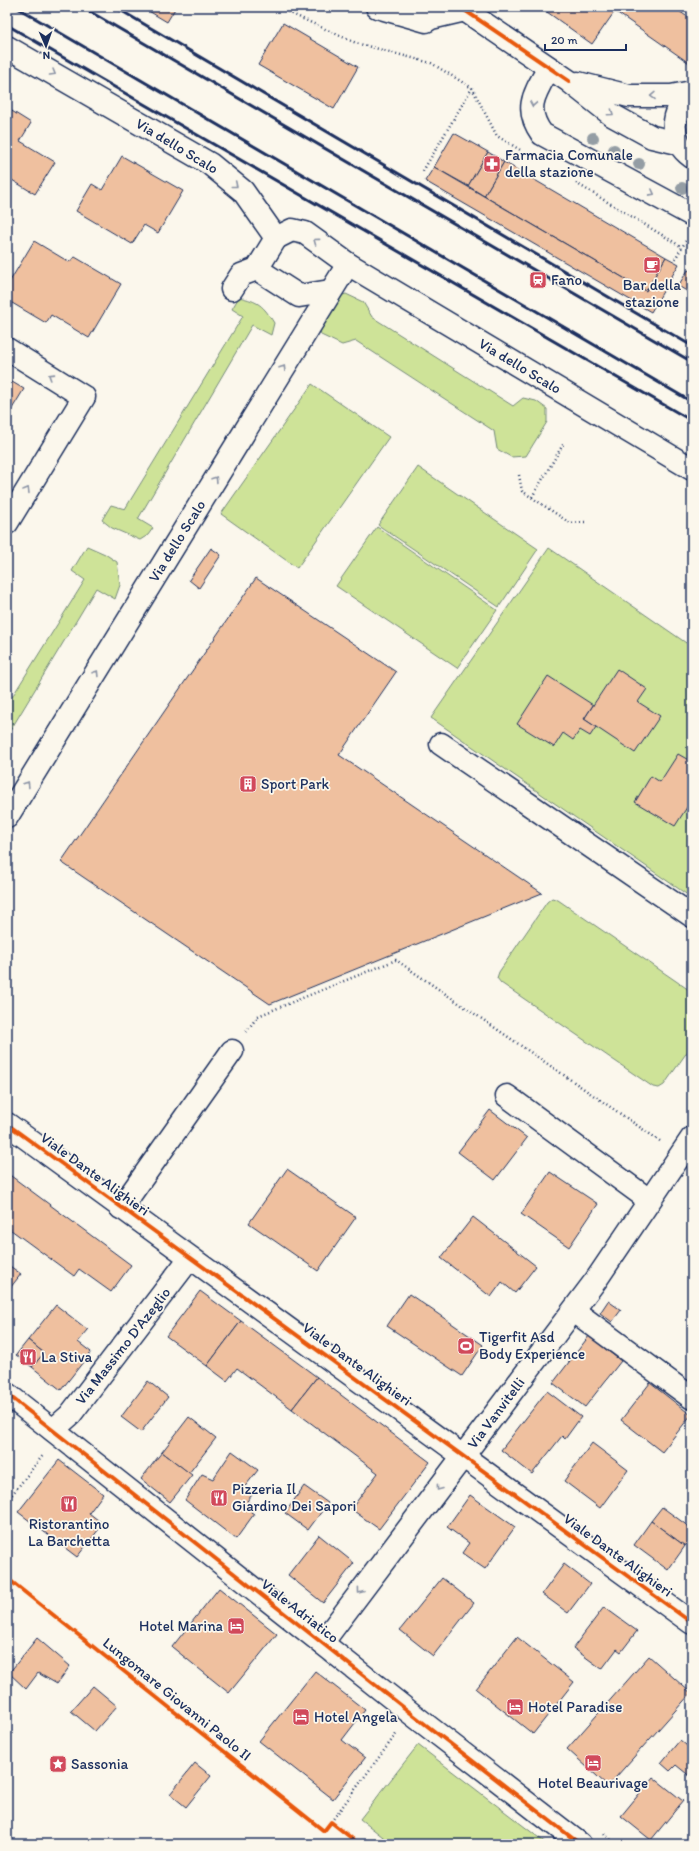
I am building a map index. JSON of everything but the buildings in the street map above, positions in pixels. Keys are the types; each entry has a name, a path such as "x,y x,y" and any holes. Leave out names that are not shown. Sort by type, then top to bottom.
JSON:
{"street":[{"path":"376,7 426,21 431,18 462,9 569,81 612,115 652,137 685,150"},
{"name":"Via dello Scalo","path":"7,47 210,164 243,191 276,238 292,230 305,233 348,264 692,469"},
{"path":"549,68 532,104 532,117 542,134 691,212"},
{"path":"569,81 629,96 671,96 692,92"},
{"path":"685,150 675,132 674,120 684,99 692,92"},
{"path":"232,289 241,275 257,269 276,238"},
{"name":"Via dello Scalo","path":"7,817 348,264"},
{"path":"257,269 299,296 330,291"},
{"path":"7,349 84,397 7,523"},
{"path":"441,744 692,916"},
{"path":"121,1208 232,1052"},
{"path":"507,1096 649,1200"},
{"name":"Viale Dante Alighieri","path":"7,1124 692,1624"},
{"name":"Via Vanvitelli","path":"322,1643 574,1311 686,1147"},
{"name":"Via Massimo D'Azeglio","path":"53,1430 70,1415 190,1258"},
{"path":"574,1311 692,1398"},
{"name":"Viale Adriatico","path":"7,1394 412,1714 580,1844"}],"path":[{"path":"282,7 292,14 356,43 430,63 472,88 422,171"},
{"path":"675,259 689,236"},
{"path":"532,497 564,443"},
{"path":"519,475 522,491 570,523 585,522"},
{"path":"232,1052 258,1016 396,960 686,1147"},
{"path":"7,1501 44,1453"},
{"path":"327,1827 412,1714"},
{"path":"331,1822 336,1827"},
{"path":"688,1844 692,1842"}],"green space":[{"path":"346,294 363,302 372,317 513,406 523,398 536,401 547,409 547,422 526,456 511,457 497,449 494,431 356,341 342,345 321,335 319,322 331,299"},
{"path":"239,297 260,305 267,312 274,323 271,335 252,325 138,519 153,528 148,535 140,540 112,528 102,520 111,505 125,509 243,316 232,309"},
{"path":"312,384 389,437 297,568 221,514"},
{"path":"418,467 538,549 499,607 378,525"},
{"path":"377,527 497,610 457,668 336,586"},
{"path":"87,546 105,554 117,562 120,585 115,599 96,588 7,736 7,705 85,580 72,571"},
{"path":"549,548 692,647 692,898 431,718"},
{"path":"552,898 558,900 692,992 692,1045 664,1085 659,1088 653,1087 501,983 497,978 499,972 547,902"},
{"path":"418,1745 547,1844 392,1844 360,1819"}],"railway":[{"path":"16,7 692,402"},
{"path":"82,7 692,362"},
{"path":"115,7 692,346"},
{"path":"7,25 692,421"}],"cycle path":[{"path":"460,7 569,81"},
{"path":"7,1124 692,1623"},
{"path":"7,1394 412,1714 580,1844"},
{"name":"Lungomare Giovanni Paolo II","path":"7,1578 324,1831 331,1822 359,1844"}],"place":[{"name":"Farmacia Comunale della stazione","path":"492,164"},
{"name":"Bar della stazione","path":"652,265"},
{"name":"Fano","path":"538,280"},
{"name":"Sport Park","path":"248,784"},
{"name":"Tigerfit Asd Body Experience","path":"466,1346"},
{"name":"La Stiva","path":"28,1357"},
{"name":"Pizzeria Il Giardino Dei Sapori","path":"219,1498"},
{"name":"Ristorantino La Barchetta","path":"69,1504"},
{"name":"Hotel Marina","path":"236,1626"},
{"name":"Hotel Paradise","path":"515,1707"},
{"name":"Hotel Angela","path":"301,1717"},
{"name":"Hotel Beaurivage","path":"593,1763"},
{"name":"Sassonia","path":"58,1764"}]}
